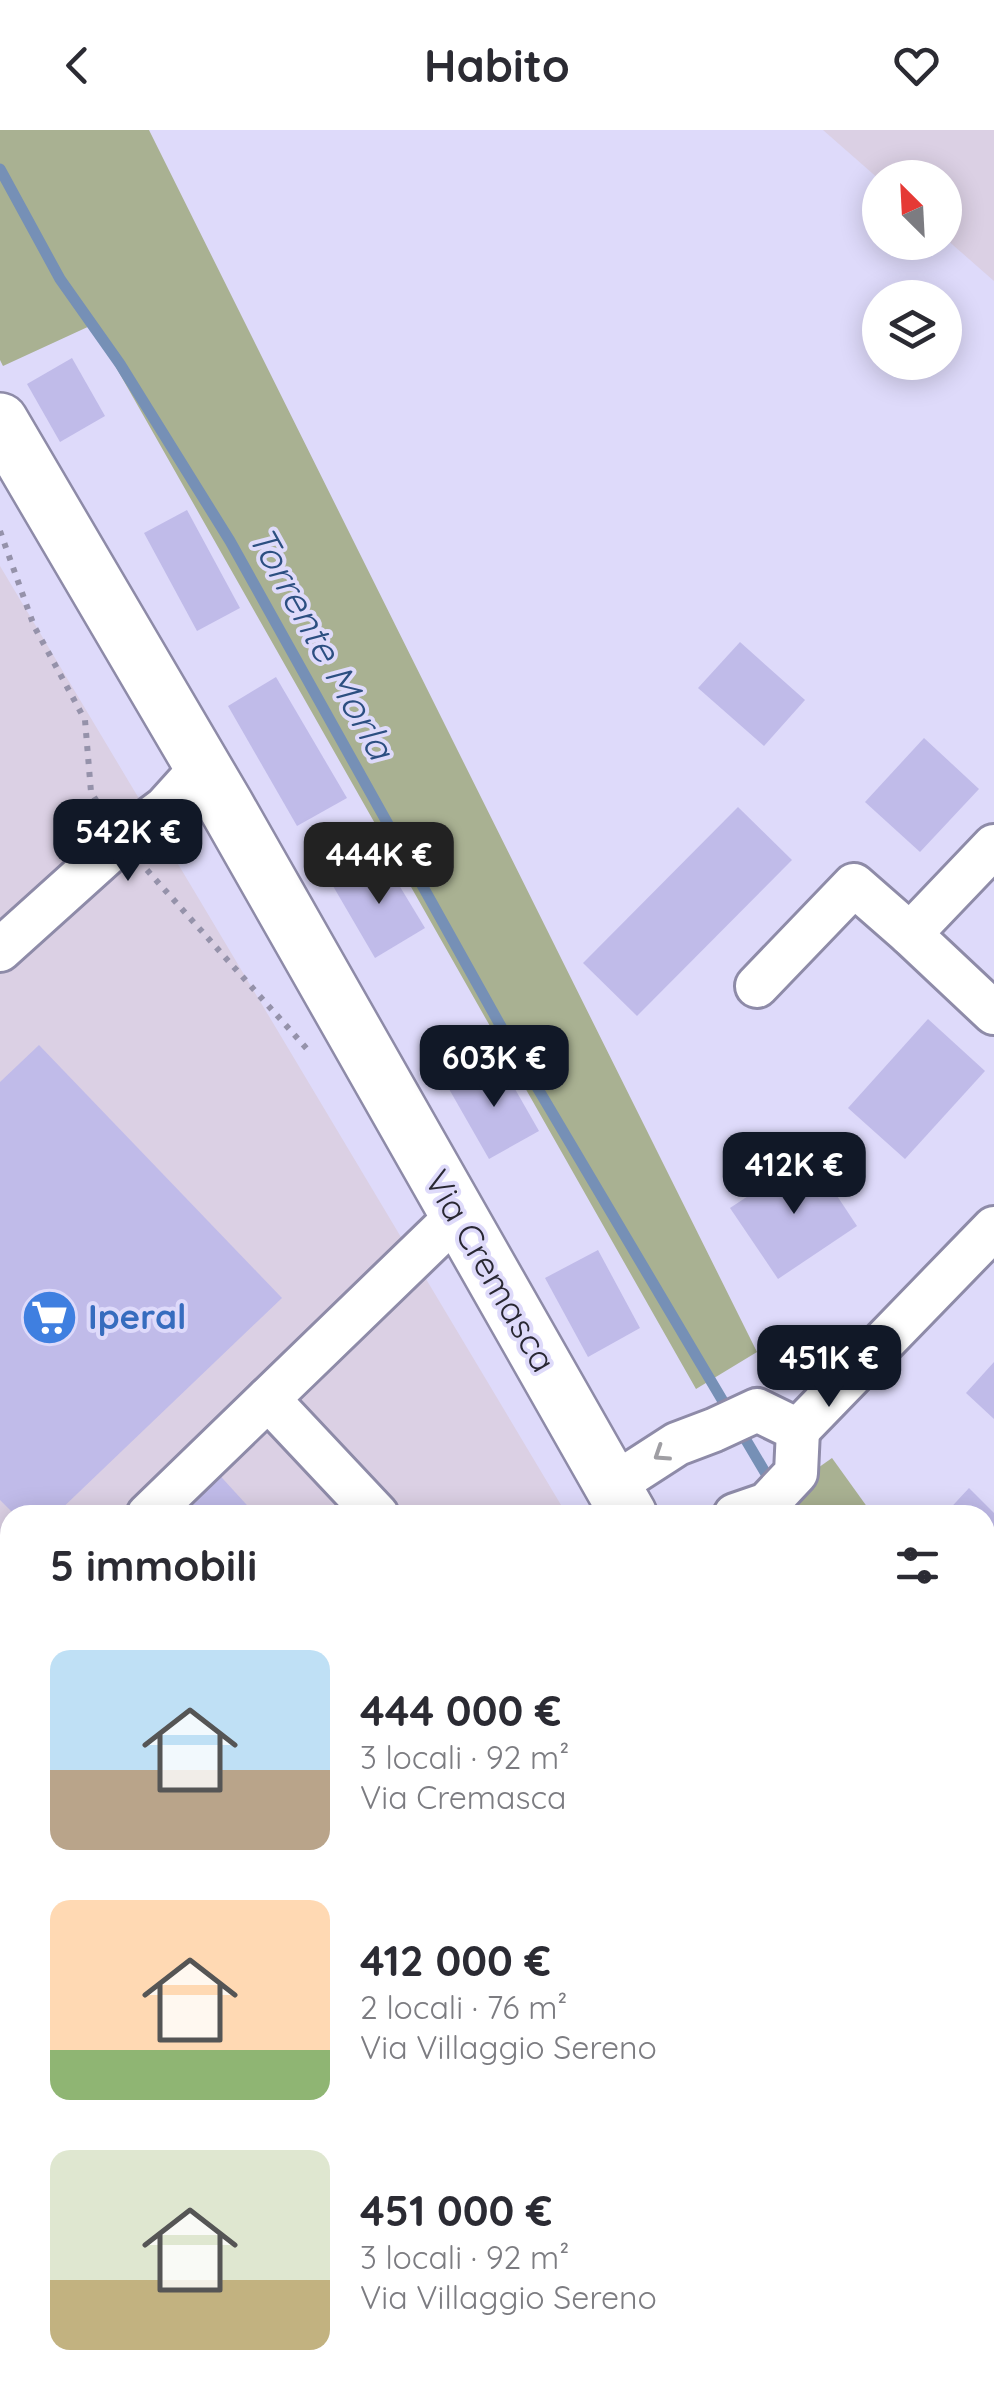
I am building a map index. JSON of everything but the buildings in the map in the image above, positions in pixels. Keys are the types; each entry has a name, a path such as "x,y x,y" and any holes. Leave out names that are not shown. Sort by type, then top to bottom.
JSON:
{"main road":[{"name":"Via Cremasca","path":"0,421 204,766 621,1501"}],"street":[{"path":"0,950 165,808 204,766"},
{"path":"910,934 994,846"},
{"path":"757,986 854,885 994,1013"},
{"path":"158,1505 268,1399 354,1340 458,1215"},
{"path":"757,1505 796,1473 798,1430 994,1228"},
{"path":"268,1399 368,1505"},
{"path":"621,1501 676,1444 757,1410 798,1430"}],"path":[{"path":"0,531 34,626 86,720 91,792 121,842 307,1048 317,1064"}],"shaded area":[{"path":"823,130 994,130 994,281 962,253 962,160 862,160 862,164"},
{"path":"0,566 561,1505 0,1505"}],"green space":[{"path":"0,130 149,130 757,1352 696,1389 92,325 3,366"},
{"path":"832,1458 866,1505 773,1505 771,1501"}],"waterway":[{"name":"Torrente Morla","path":"0,169 60,279 120,364 230,541 499,1023 772,1484"}],"place":[{"name":"Iperal","path":"49,1317"}]}
